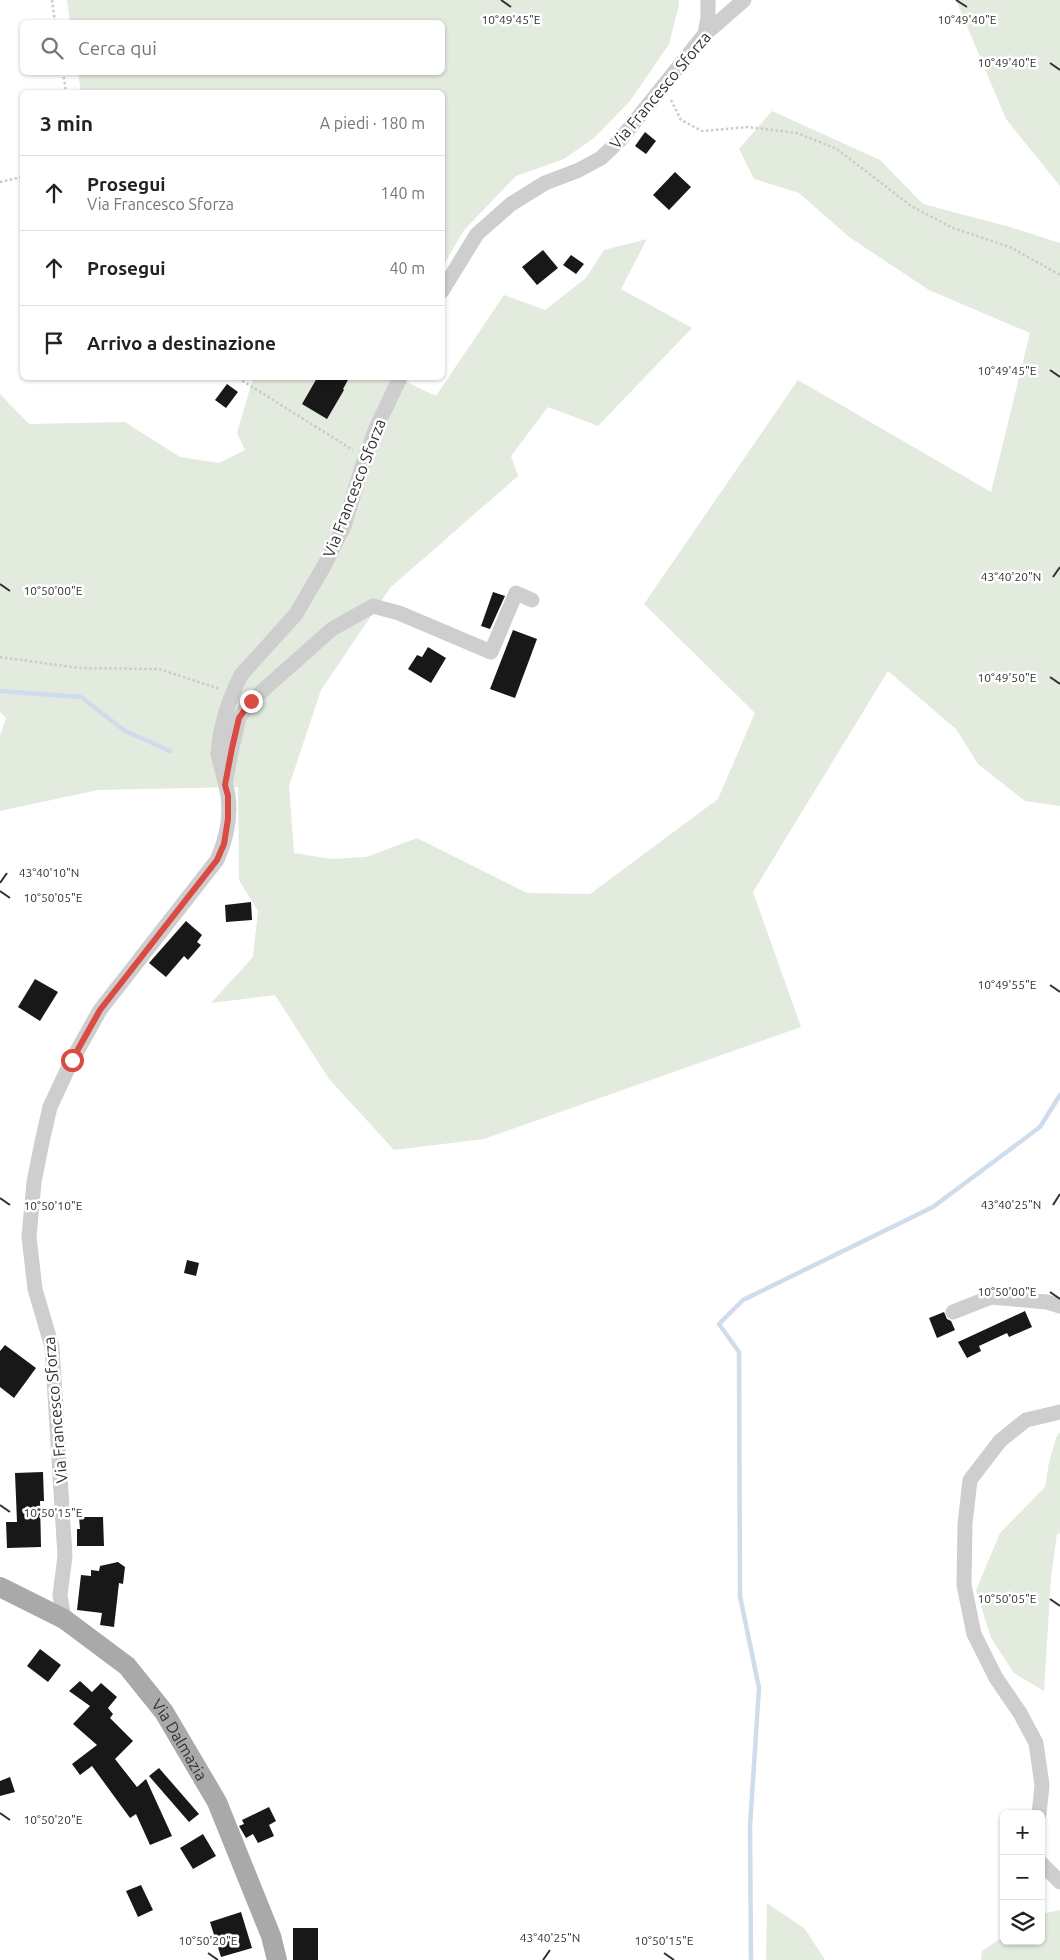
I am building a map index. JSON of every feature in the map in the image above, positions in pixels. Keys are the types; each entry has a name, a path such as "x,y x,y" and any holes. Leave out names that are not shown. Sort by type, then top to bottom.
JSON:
{"main road":[{"name":"Via Dalmazia","path":"0,1587 64,1618 127,1666 164,1712 217,1802 272,1936 277,1960"}],"street":[{"path":"705,34 708,0"},
{"name":"Via Francesco Sforza","path":"445,286 477,234 511,204 545,183 579,170 601,158 620,140 665,87 705,34 744,0"},
{"name":"Via Francesco Sforza","path":"64,1618 60,1595 65,1556 65,1539 52,1347 35,1288 29,1237 34,1182 50,1107 72,1060 100,1010 217,860 224,844 228,819 228,796 218,754 221,726 226,710 241,676 296,614 324,566 344,526 365,457 376,428 399,380"},
{"path":"225,785 239,718 251,701 332,629 373,606 398,613 491,652 516,593 532,600"},
{"path":"953,1312 991,1297 1047,1302 1060,1306"},
{"path":"1039,1810 1042,1785 1036,1743 1020,1713 996,1678 974,1634 964,1585 965,1524 970,1480 1000,1441 1026,1420 1060,1412"},
{"path":"1045,1867 1060,1882"}],"path":[{"path":"52,0 55,20"},
{"path":"63,75 66,90"},
{"path":"665,87 680,120 702,131 748,127 798,133 829,145 837,149 911,206 953,228 1010,247 1060,275"},
{"path":"0,182 20,178"},
{"path":"241,380 365,457"},
{"path":"0,658 79,668 159,669 227,690"}],"shaded area":[{"path":"67,0 679,0 669,44 630,101 594,138 564,159 516,176 464,230 445,263 445,90 81,90 78,75 445,75 445,20 70,20"},
{"path":"956,0 1060,0 1060,186 1006,119"},
{"path":"772,111 880,160 923,204 1010,227 1060,243 1060,806 1025,801 978,764 956,729 888,671 753,892 801,1027 484,1139 394,1150 329,1079 275,995 211,1003 253,957 258,911 239,880 238,787 98,790 0,811 0,736 6,718 0,712 0,394 29,424 125,422 180,457 219,463 245,450 237,433 252,380 402,380 436,396 504,295 545,310 586,278 604,250 647,239 621,289 692,328 598,426 548,407 511,456 518,476 390,588 321,690 289,786 294,853 331,859 366,857 417,838 527,893 590,894 718,799 755,713 644,604 798,380 991,492 1030,333 929,290 849,237 799,193 754,179 739,149"},
{"path":"1060,1433 1060,1534 1057,1533 1051,1578 1044,1691 1014,1673 991,1638 976,1590 1000,1533 1045,1487 1049,1462 1057,1435"},
{"path":"767,1903 805,1929 825,1960 766,1960"},
{"path":"1060,1910 1060,1960 981,1960 982,1951 1000,1939 1000,1945 1045,1945 1045,1913"}],"building":[{"path":"645,132 656,141 646,154 635,146"},
{"path":"675,172 691,187 669,210 653,195"},
{"path":"543,250 558,268 537,285 522,267"},
{"path":"571,255 584,264 576,274 563,265"},
{"path":"316,380 348,380 327,419 302,404"},
{"path":"227,384 238,392 226,408 215,400"},
{"path":"493,592 505,596 490,629 481,626"},
{"path":"513,630 537,639 515,698 490,689"},
{"path":"428,647 446,658 431,683 408,669 417,655 422,657"},
{"path":"251,902 252,920 226,922 225,905"},
{"path":"186,921 202,935 197,942 201,945 188,960 184,956 166,977 149,963"},
{"path":"35,979 58,992 40,1021 18,1007"},
{"path":"187,1260 199,1263 196,1276 184,1273"},
{"path":"1025,1311 1032,1327 1009,1337 1007,1333 979,1346 981,1351 967,1358 958,1342"},
{"path":"944,1312 955,1330 937,1338 929,1318"},
{"path":"5,1345 36,1368 14,1398 0,1387 0,1351"},
{"path":"43,1472 44,1501 40,1501 41,1547 7,1548 6,1522 17,1522 15,1473"},
{"path":"79,1517 103,1517 104,1546 77,1546 77,1529 80,1529"},
{"path":"118,1562 125,1567 123,1584 119,1583 114,1627 100,1625 102,1613 77,1610 81,1575 91,1576 91,1570 99,1571 100,1566"},
{"path":"40,1649 61,1665 48,1682 27,1666"},
{"path":"80,1681 92,1692 101,1683 117,1697 108,1708 113,1714 110,1718 133,1741 115,1759 137,1787 146,1779 172,1836 150,1845 136,1814 130,1818 92,1766 80,1775 72,1764 97,1745 73,1724 90,1706 69,1691"},
{"path":"159,1768 199,1814 189,1822 149,1776"},
{"path":"10,1777 15,1792 0,1796 0,1781"},
{"path":"269,1807 276,1821 269,1825 274,1836 258,1843 253,1834 246,1838 239,1826 244,1824 242,1820"},
{"path":"203,1834 216,1856 193,1869 180,1848"},
{"path":"141,1885 153,1910 138,1917 126,1891"},
{"path":"241,1912 252,1948 221,1957 210,1922"},
{"path":"293,1928 318,1928 318,1960 293,1960"}],"waterway":[{"path":"0,691 81,697 125,731 170,751"},
{"path":"751,1960 750,1826 759,1688 740,1596 739,1352 719,1324 743,1300 933,1207 1040,1127 1060,1095"}],"route":[{"path":"72,1060 100,1010 217,860 224,844 228,819 228,796 225,785 232,748 239,718 251,701"}]}
